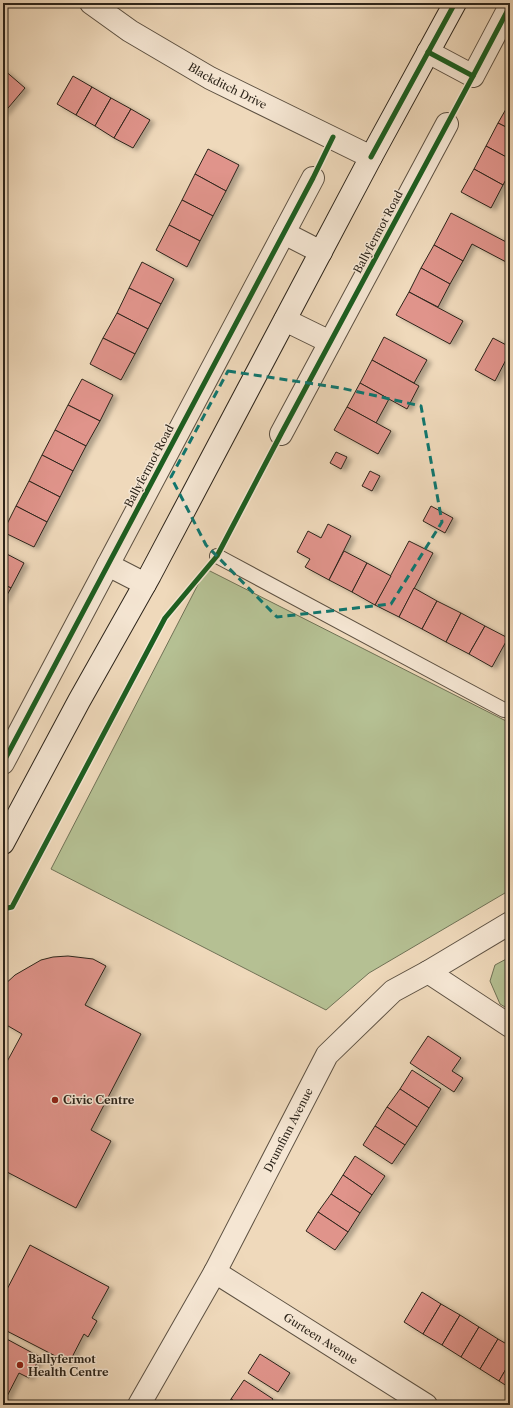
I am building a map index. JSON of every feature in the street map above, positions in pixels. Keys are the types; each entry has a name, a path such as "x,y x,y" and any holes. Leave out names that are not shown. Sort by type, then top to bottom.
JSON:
{"street":[{"name":"Blackditch Drive","path":"91,3 130,31 210,78 371,157"},
{"path":"3,843 79,701 145,584 371,157 455,3"},
{"path":"428,52 473,76 510,6"},
{"name":"Ballyfermot Road","path":"281,434 447,124"},
{"name":"Ballyfermot Road","path":"3,763 313,178"},
{"path":"284,233 321,252"},
{"path":"285,320 330,342"},
{"path":"108,565 145,584"},
{"name":"Drumfinn Avenue","path":"139,1405 215,1272 327,1054 393,991 510,923"},
{"path":"428,972 510,1026"},
{"name":"Gurteen Avenue","path":"215,1272 426,1405"}],"lane":[{"path":"217,556 504,710 510,710"}],"highlighted area":[{"path":"228,371 341,388 421,406 442,522 391,604 277,617 206,545 171,477"}],"green space":[{"path":"206,569 510,723 510,890 369,973 326,1010 51,869"},
{"path":"510,957 510,1010 500,1004 490,981 495,965"}],"building":[{"path":"3,69 25,88 3,114"},
{"path":"73,76 92,87 76,115 57,104"},
{"path":"92,87 111,98 95,126 76,115"},
{"path":"111,98 131,109 114,138 95,126"},
{"path":"510,102 510,129 498,123"},
{"path":"131,109 150,120 133,148 114,138"},
{"path":"498,123 510,129 510,159 486,146"},
{"path":"486,146 510,159 510,172 503,185 474,169"},
{"path":"208,149 239,165 226,191 195,174"},
{"path":"474,169 503,185 491,208 461,192"},
{"path":"195,174 226,191 213,216 182,200"},
{"path":"182,200 213,216 200,241 169,225"},
{"path":"451,213 510,244 510,259 508,263 472,244 463,261 434,245"},
{"path":"169,225 200,241 187,267 156,250"},
{"path":"434,245 463,261 450,284 421,268"},
{"path":"142,262 174,279 161,304 129,288"},
{"path":"421,268 450,284 438,307 409,292"},
{"path":"129,288 161,304 148,329 117,313"},
{"path":"409,292 463,321 450,344 396,315"},
{"path":"117,313 148,329 135,354 103,338"},
{"path":"384,337 427,360 414,383 372,360"},
{"path":"103,338 135,354 121,380 90,364"},
{"path":"493,338 510,347 510,352 495,381 475,370"},
{"path":"372,360 419,386 407,409 360,383"},
{"path":"82,379 113,395 100,421 68,405"},
{"path":"360,383 389,399 376,423 347,407"},
{"path":"68,405 100,421 86,446 55,430"},
{"path":"347,407 391,431 378,454 334,430"},
{"path":"55,430 86,446 73,471 42,455"},
{"path":"336,452 347,457 341,469 330,463"},
{"path":"42,455 73,471 60,497 29,481"},
{"path":"370,471 380,476 372,491 362,486"},
{"path":"29,481 60,497 47,522 16,506"},
{"path":"16,506 47,522 34,547 3,532"},
{"path":"431,506 453,518 445,533 423,521"},
{"path":"328,524 351,536 329,580 305,567 310,559 297,552 308,531 321,538"},
{"path":"409,541 433,553 399,617 375,605"},
{"path":"344,551 367,563 352,592 329,580"},
{"path":"3,552 24,563 11,588 3,584"},
{"path":"367,563 391,576 375,605 352,592"},
{"path":"3,584 11,588 3,602"},
{"path":"414,588 437,601 422,629 399,617"},
{"path":"437,601 461,613 446,642 422,629"},
{"path":"461,613 485,626 469,654 446,642"},
{"path":"485,626 508,638 492,667 469,654"},
{"name":"Civic Centre","path":"68,956 93,959 106,966 85,1005 141,1034 91,1130 111,1141 76,1208 7,1172 3,1178 3,1069 22,1034 3,1023 3,986 15,975 41,960 53,957"},
{"path":"428,1036 461,1058 452,1071 463,1078 454,1092 410,1063"},
{"path":"412,1070 441,1089 429,1108 400,1089"},
{"path":"400,1089 429,1108 417,1127 387,1107"},
{"path":"387,1107 417,1127 405,1145 375,1126"},
{"path":"375,1126 405,1145 392,1164 363,1145"},
{"path":"355,1156 385,1176 372,1195 343,1175"},
{"path":"343,1175 372,1195 360,1213 331,1194"},
{"path":"331,1194 360,1213 348,1232 318,1212"},
{"path":"318,1212 348,1232 335,1250 306,1231"},
{"path":"30,1245 109,1287 92,1318 97,1321 88,1337 84,1334 69,1363 3,1329 3,1297"},
{"path":"422,1292 441,1304 423,1334 404,1322"},
{"path":"441,1304 460,1315 442,1345 423,1334"},
{"path":"460,1315 479,1327 461,1357 442,1345"},
{"path":"479,1327 498,1339 480,1369 461,1357"},
{"name":"Ballyfermot Health Centre","path":"3,1337 40,1357 29,1378 19,1373 3,1404"},
{"path":"498,1339 510,1346 510,1362 499,1381 480,1369"},
{"path":"260,1354 290,1373 278,1392 248,1373"},
{"path":"510,1362 510,1388 499,1381"},
{"path":"244,1380 273,1399 269,1405 241,1405 231,1399"},
{"path":"231,1399 241,1405 227,1405"}],"cycle path":[{"path":"371,157 455,3"},
{"path":"428,52 473,76 510,6"},
{"path":"3,909 12,907 165,618 217,556 473,76"},
{"path":"3,763 313,178 333,137"}],"place":[{"name":"Civic Centre","path":"55,1100"},
{"name":"Ballyfermot Health Centre","path":"20,1365"}]}
